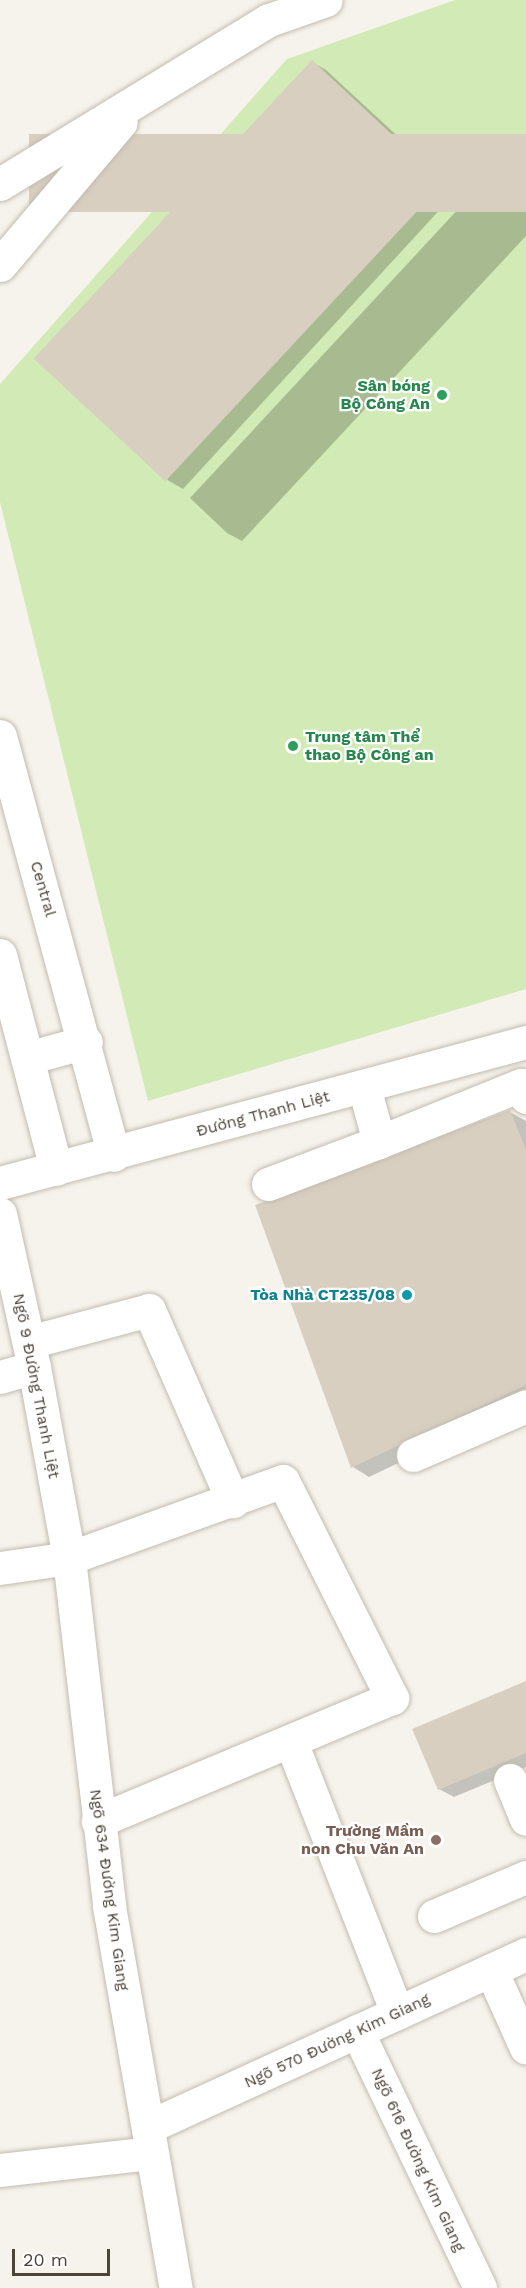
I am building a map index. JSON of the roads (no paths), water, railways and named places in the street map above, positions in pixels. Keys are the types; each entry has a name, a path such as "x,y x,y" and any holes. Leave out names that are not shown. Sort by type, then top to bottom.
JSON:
{"street":[{"path":"0,184 141,100 267,10 326,0"},
{"path":"0,265 141,100"},
{"name":"Central","path":"0,736 86,1042 114,1155"},
{"path":"0,955 56,1169"},
{"path":"27,1058 86,1042"},
{"name":"Đường Thanh Liệt","path":"0,1184 526,1042"},
{"path":"268,1184 521,1085 526,1097"},
{"path":"364,1087 379,1142"},
{"name":"Ngõ 9 Đường Thanh Liệt","path":"0,1214 32,1355 69,1558"},
{"path":"0,1377 32,1355 149,1311 233,1501"},
{"path":"413,1455 526,1406"},
{"path":"0,1568 69,1558 233,1501 283,1481 392,1698 98,1821"},
{"name":"Ngõ 634 Đường Kim Giang","path":"69,1558 109,1906 177,2288"},
{"path":"291,1742 397,2013"},
{"path":"510,1780 526,1819"},
{"path":"434,1916 526,1878"},
{"name":"Ngõ 570 Đường Kim Giang","path":"0,2170 149,2140 357,2031 526,1954"},
{"path":"491,1970 526,2048"},
{"name":"Ngõ 616 Đường Kim Giang","path":"357,2031 480,2288"}],"place":[{"name":"Sân bóng Bộ Công An","path":"442,395"},
{"name":"Trung tâm Thể thao Bộ Công an","path":"293,746"},
{"name":"Tòa Nhà CT235/08","path":"407,1295"},
{"name":"Trường Mầm non Chu Văn An","path":"436,1840"}]}
